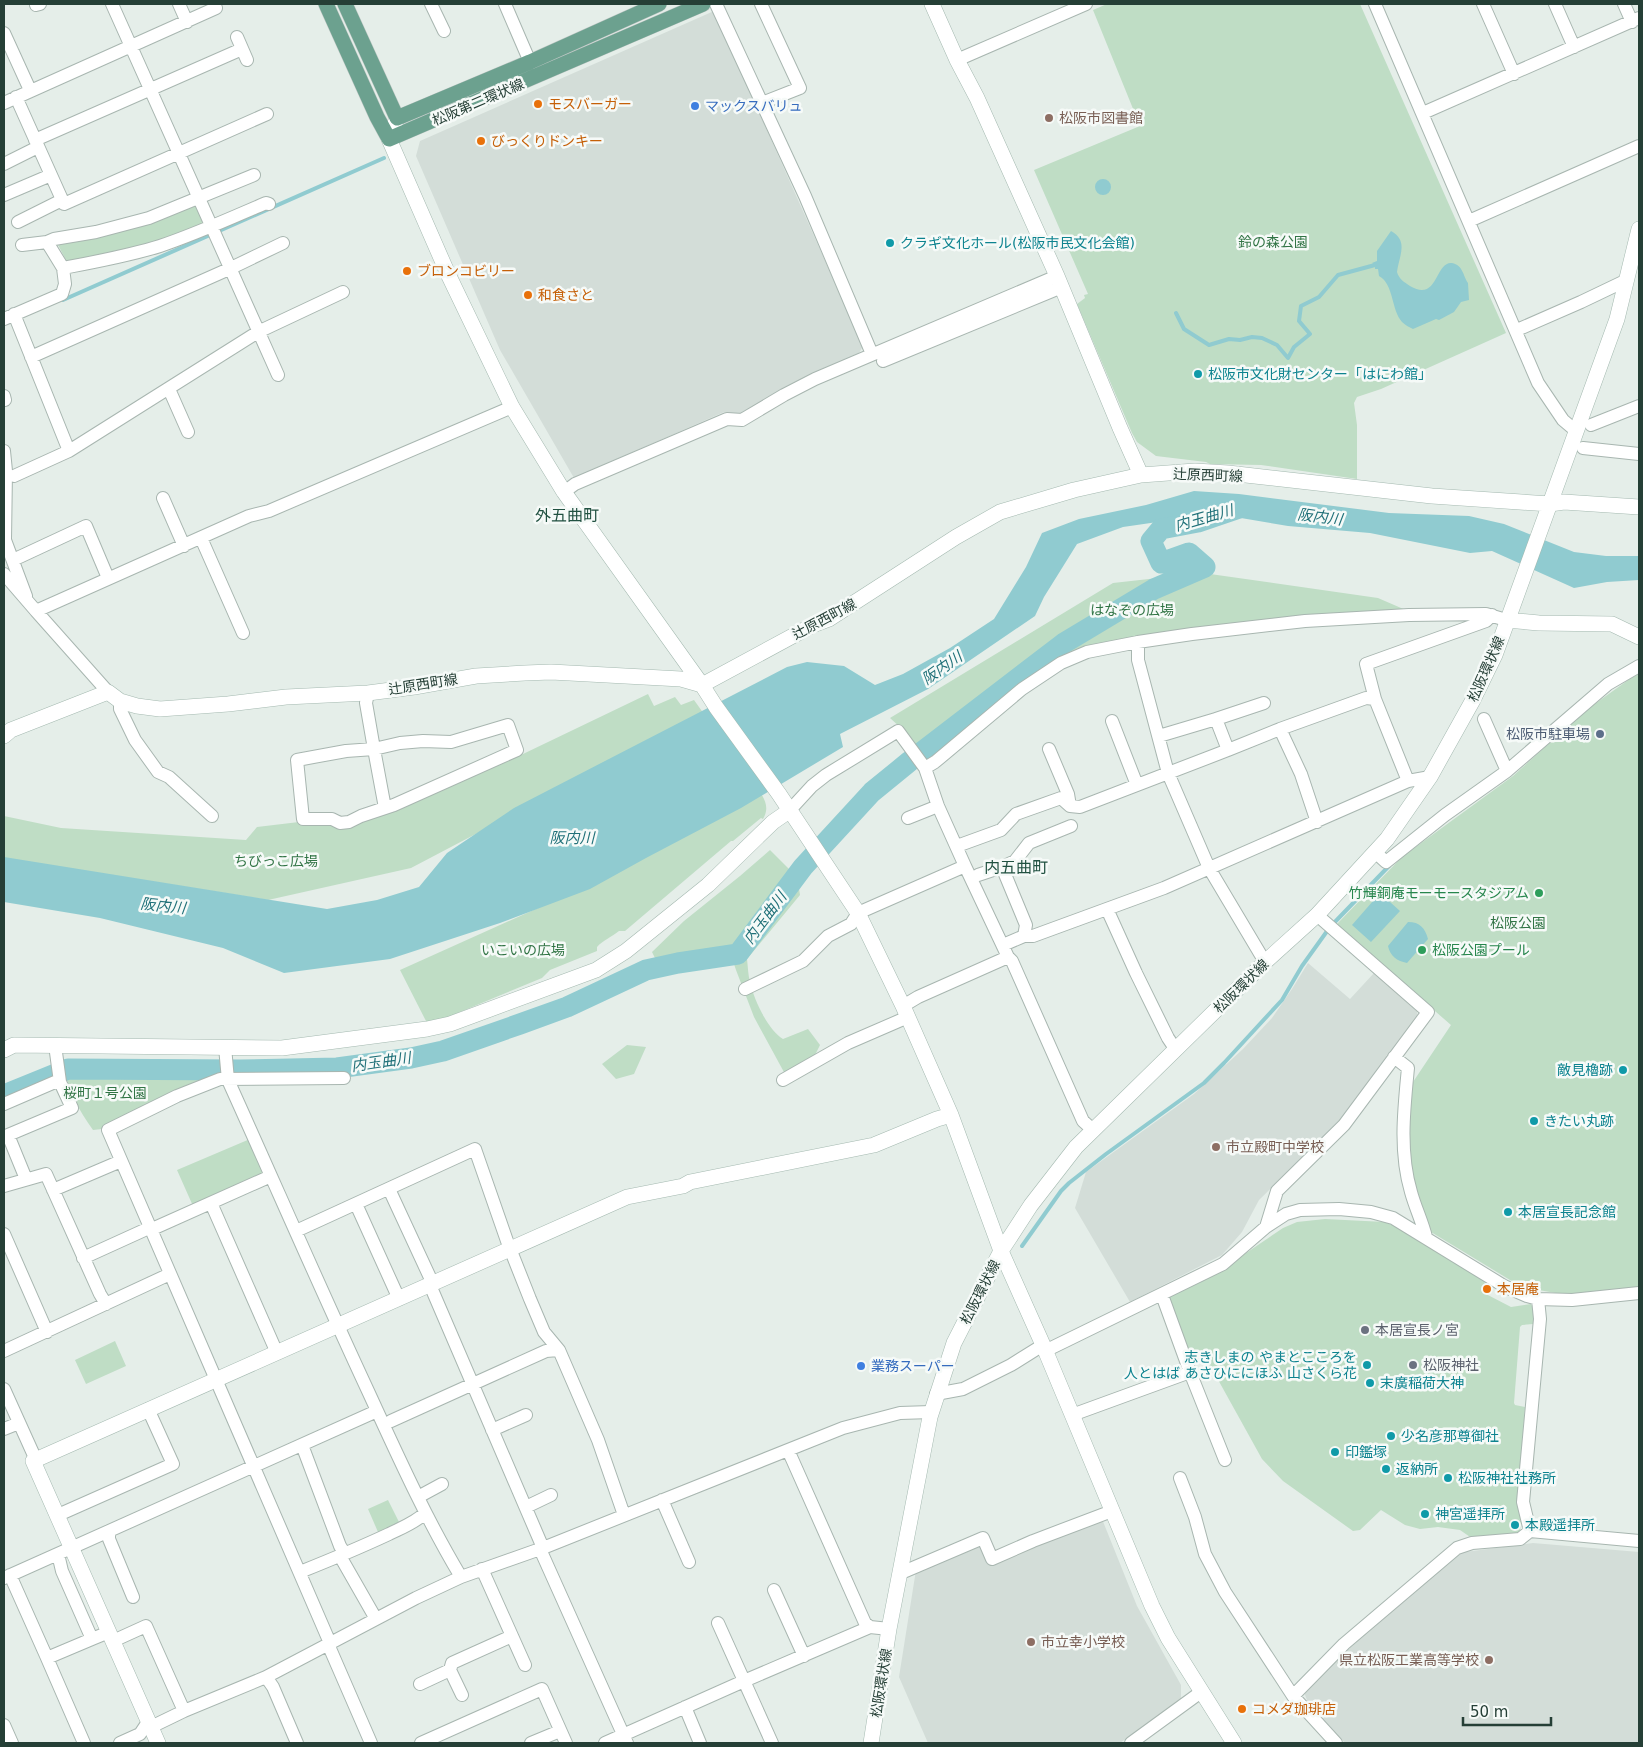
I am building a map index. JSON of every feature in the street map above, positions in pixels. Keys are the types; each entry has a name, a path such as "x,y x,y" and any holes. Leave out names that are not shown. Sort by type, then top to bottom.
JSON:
{"main road":[{"path":"326,4 377,117 389,139"},
{"path":"345,4 397,118"},
{"name":"松阪第二環状線","path":"397,118 530,62 659,4"},
{"name":"松阪第二環状線","path":"389,139 703,4"}],"street":[{"path":"112,4 278,375"},
{"path":"179,4 187,22"},
{"path":"431,4 444,31"},
{"path":"505,4 530,62"},
{"path":"716,4 878,358"},
{"path":"761,4 800,88 762,103"},
{"path":"932,4 957,60 981,106 1059,282 1116,420 1141,475"},
{"path":"957,60 1086,4"},
{"path":"1375,4 1517,330 1538,383 1563,420 1576,431"},
{"path":"1483,4 1514,74"},
{"path":"1555,4 1574,47"},
{"path":"1423,113 1636,20 1624,4"},
{"path":"4,103 216,8"},
{"path":"4,34 30,90"},
{"path":"4,164 37,143 150,89 242,49"},
{"path":"16,97 64,204 267,114"},
{"path":"397,118 389,139 448,274 512,406 564,492 779,794 858,913 951,1115 1001,1251 1156,1614 1168,1638 1234,1743"},
{"path":"1469,221 1639,146"},
{"path":"4,196 51,175"},
{"path":"22,245 47,242 137,222 254,175"},
{"path":"18,222 62,200"},
{"path":"63,268 141,252 213,231 266,203 269,204"},
{"name":"松阪環状線","path":"871,1743 889,1629 931,1412 954,1343 1001,1251 1031,1205 1060,1166 1093,1130 1265,962 1317,915 1387,840 1430,778 1473,700 1495,655 1503,614 1548,509 1617,319 1639,229"},
{"path":"47,242 63,268 65,284 62,294 13,320 31,357 70,450"},
{"path":"31,357 230,269 283,243"},
{"path":"1517,330 1627,280"},
{"path":"564,492 575,484 727,419 742,420 800,387 878,358 1059,282"},
{"path":"14,476 70,450 258,332 343,292"},
{"path":"169,389 188,432"},
{"path":"32,607 108,578 249,516 269,511 512,406"},
{"path":"1591,426 1639,406"},
{"path":"1583,448 1639,454"},
{"path":"4,451 6,470 5,540 32,607"},
{"name":"辻原西町線","path":"114,697 137,706 168,708 286,697 368,693 476,676 534,672 681,679 702,685 813,625 829,619 989,517 1074,490 1141,475 1195,471 1228,473 1548,509 1564,502 1639,507"},
{"path":"163,498 184,546"},
{"path":"13,560 86,526 108,578"},
{"path":"201,538 243,632"},
{"path":"4,574 114,697 135,740 158,772 169,777 212,816"},
{"path":"923,764 935,762 1022,689 1061,663 1088,652 1138,642 1306,621 1409,615 1503,614 1539,623 1612,624 1639,637"},
{"path":"1408,781 1375,699 1366,664 1503,614"},
{"path":"1138,642 1138,660 1168,773 1209,868 1265,962"},
{"path":"1375,852 1386,862 1507,771 1608,684 1639,666"},
{"path":"368,693 366,703 385,808"},
{"path":"4,736 11,730 114,697"},
{"path":"957,846 1002,830 1016,814 1061,798 1070,806 1080,807 1280,729 1366,698 1375,699"},
{"path":"1158,736 1264,703"},
{"path":"1216,719 1228,750"},
{"path":"1484,719 1507,771"},
{"path":"1112,721 1137,785"},
{"path":"508,725 517,750 349,822 340,823 332,819 303,819 297,760 346,751 374,749 408,742 451,742 508,725"},
{"path":"1280,729 1301,774 1316,822"},
{"path":"4,1050 14,1045 55,1045 225,1055 427,1029 450,1024 596,970 626,950 708,885 772,824 790,811 812,786 826,775 898,731 923,764 938,806 965,866 1012,961 1083,1120 1093,1130"},
{"path":"1049,749 1068,794 1070,806"},
{"path":"783,1080 905,1012 918,996 1006,951 1024,936 1033,936 1164,888 1408,781 1430,778"},
{"path":"908,818 938,806"},
{"path":"978,875 1015,861 1028,843 1072,826"},
{"path":"745,989 803,962 828,936 851,924 858,913 965,866"},
{"path":"1002,867 1026,924 1024,936"},
{"path":"1107,909 1136,973 1168,1038 1176,1050"},
{"path":"1266,1226 1277,1191 1344,1125 1428,1012 1317,915"},
{"path":"26,1179 8,1136 72,1108 60,1081 55,1045"},
{"path":"225,1055 228,1080 338,1326 425,1513 461,1577"},
{"path":"1394,1057 1408,1068 1403,1110 1406,1166 1411,1192 1426,1237"},
{"path":"344,1078 220,1079 177,1096 108,1130 300,1572 371,1743"},
{"path":"4,1104 60,1081"},
{"path":"92,1639 62,1571 64,1550 58,1515 33,1461 148,1408 277,1353 627,1197 874,1144 951,1115"},
{"path":"296,1231 475,1149 511,1249 544,1332 559,1350 598,1440 624,1515"},
{"path":"53,1190 121,1160"},
{"path":"4,1186 46,1174 83,1258 106,1304"},
{"path":"83,1258 272,1176"},
{"path":"389,1189 625,1739"},
{"path":"211,1203 277,1353"},
{"path":"356,1204 399,1299"},
{"path":"936,1394 963,1389 1044,1348 1162,1295 1223,1264 1266,1226 1286,1214 1300,1210 1339,1209 1371,1212 1393,1218 1504,1286 1527,1296 1572,1300 1639,1293"},
{"path":"4,1234 47,1332"},
{"path":"4,1350 47,1332 170,1274"},
{"path":"1162,1295 1225,1460"},
{"path":"1530,1531 1523,1502 1540,1320 1538,1298"},
{"path":"391,1421 546,1351 559,1350"},
{"path":"1072,1415 1190,1372"},
{"path":"4,1389 36,1460"},
{"path":"58,1515 173,1464 148,1408"},
{"path":"84,1743 47,1658 7,1577 377,1411"},
{"path":"120,1743 140,1734 150,1725 266,1678 441,1585 542,1548 843,1428 900,1413 931,1412"},
{"path":"492,1430 526,1415"},
{"path":"4,1429 19,1423"},
{"path":"302,1445 342,1555 376,1619"},
{"path":"788,1450 865,1623 870,1627"},
{"path":"1180,1478 1195,1517 1205,1554 1225,1592 1293,1696 1332,1742"},
{"path":"418,1498 442,1484"},
{"path":"526,1507 551,1495"},
{"path":"662,1500 690,1562"},
{"path":"901,1573 983,1538 992,1559 1032,1541 1112,1511"},
{"path":"300,1572 418,1520 425,1513"},
{"path":"109,1531 109,1540 133,1597"},
{"path":"1293,1696 1344,1644 1457,1548 1472,1543 1520,1539 1530,1531 1639,1541"},
{"path":"64,1550 111,1636 158,1743"},
{"path":"482,1569 525,1665"},
{"path":"774,1590 804,1656"},
{"path":"718,1623 772,1743"},
{"path":"47,1658 92,1639 111,1636 146,1626 184,1712"},
{"path":"605,1743 625,1739 685,1707 870,1627 889,1629"},
{"path":"462,1695 450,1670 452,1663 512,1636"},
{"path":"420,1684 450,1670"},
{"path":"266,1678 273,1687 297,1743"},
{"path":"421,1743 542,1689 566,1743"},
{"path":"1131,1743 1201,1692"},
{"path":"685,1707 700,1743"},
{"path":"4,1725 12,1743"},
{"path":"532,1743 560,1731"}],"shaded area":[{"path":"714,11 863,346 858,355 757,406 738,414 724,412 574,478 500,350 416,156 420,141"},
{"name":"市立殿町中学校","path":"1308,963 1350,999 1374,973 1417,1011 1418,1020 1340,1120 1259,1200 1242,1232 1222,1255 1130,1302 1075,1208 1086,1172 1194,1094 1243,1049 1272,1018"},
{"name":"市立幸小学校","path":"1102,1519 1137,1606 1181,1685 1181,1700 1120,1743 928,1743 899,1677 916,1570 981,1543 990,1564"},
{"name":"県立松阪工業高等学校","path":"1533,1543 1639,1552 1639,1743 1345,1743 1308,1703 1304,1692 1372,1627 1458,1555 1465,1552"}],"green space":[{"name":"鈴の森公園","path":"1107,4 1360,4 1506,333 1381,389 1357,397 1354,403 1357,425 1357,479 1261,465 1210,464 1156,456 1137,442 1132,433 1077,304 1085,298 1084,295 1088,294 1034,170 1140,126 1093,10"},
{"path":"195,203 205,224 143,246 67,262 56,241"},
{"name":"はなぞの広場","path":"1203,573 1378,598 1408,611 1088,648 928,759 924,757 901,728 890,718 1113,583"},
{"name":"松阪公園","path":"1639,674 1639,1288 1567,1295 1533,1289 1510,1280 1431,1232 1407,1164 1409,1088 1451,1025 1336,925 1402,857 1513,776 1585,711"},
{"name":"ちびっこ広場","path":"648,694 654,706 675,697 681,705 694,700 704,714 411,868 268,900 4,858 4,816 61,828 246,840 257,827 299,822 329,824 407,803 523,754"},
{"name":"いこいの広場","path":"760,792 766,805 763,819 761,818 731,841 625,931 619,931 602,942 597,947 597,951 550,970 542,978 448,1017 427,1023 400,970 598,881"},
{"path":"770,850 790,870 806,860 813,868 798,882 800,895 747,959 749,979 755,997 762,1014 777,1035 783,1039 808,1029 820,1045 814,1057 785,1074 754,1017 731,955 720,947 655,958 652,952 684,921"},
{"path":"627,1045 646,1047 634,1074 616,1079 602,1064"},
{"name":"桜町１号公園","path":"68,1060 138,1065 164,1062 217,1064 219,1075 102,1129 93,1130 78,1107 68,1083 64,1065"},
{"path":"250,1139 264,1171 262,1177 193,1206 177,1170"},
{"name":"松阪神社","path":"1325,1219 1385,1222 1402,1229 1484,1281 1482,1292 1511,1307 1531,1304 1534,1311 1533,1324 1520,1327 1514,1403 1515,1405 1525,1407 1518,1496 1522,1519 1519,1535 1473,1539 1460,1530 1438,1527 1420,1529 1405,1525 1381,1510 1360,1530 1353,1531 1283,1481 1262,1459 1206,1358 1198,1351 1188,1348 1168,1301 1170,1296 1227,1266 1283,1228 1297,1222"},
{"path":"115,1341 126,1366 86,1384 75,1360"},
{"path":"388,1500 399,1522 378,1532 368,1509"}],"water":[{"path":"1103,179 1109,181 1111,187 1109,193 1103,195 1097,193 1095,187 1097,181"},
{"path":"1391,231 1400,239 1402,249 1397,272 1402,280 1419,290 1426,289 1431,286 1446,264 1456,264 1461,268 1468,283 1469,300 1461,302 1454,312 1439,320 1436,319 1413,329 1403,323 1398,317 1387,285 1379,276 1378,269 1375,269 1375,265 1372,263 1377,261 1377,251"},
{"name":"阪内川","path":"1194,491 1239,494 1389,513 1469,516 1504,524 1574,552 1606,556 1639,556 1639,580 1607,582 1574,588 1492,551 1470,553 1370,533 1288,526 1235,517 1192,517 1123,527 1077,544 1044,597 1035,616 928,689 840,734 843,747 741,808 590,889 500,923 390,959 284,973 223,948 100,918 4,902 4,857 327,909 377,900 419,887 447,853 514,808 787,667 807,662 844,666 875,685 903,674 950,648 994,619 1026,567 1042,533 1079,519 1146,505"},
{"path":"1380,893 1400,911 1371,942 1352,925"},
{"path":"1408,922 1421,926 1428,939 1407,963 1394,957 1390,953 1388,946"}],"waterway":[{"path":"63,300 384,158"},
{"path":"1176,313 1184,329 1209,345 1229,339 1262,338 1277,345 1288,358 1294,347 1310,334 1299,321 1301,306 1319,297 1338,275 1375,265"},
{"name":"内玉曲川","path":"4,1095 68,1069 241,1070 337,1068 411,1058 443,1051 567,1007 646,970 738,954 803,867 872,792 1064,643 1154,589 1205,567 1189,553 1161,563 1151,541 1161,529 1198,522 1239,508"},
{"path":"1022,1246 1061,1191 1069,1183 1204,1083 1224,1063 1282,1000 1302,966 1330,927 1389,866"}],"place":[{"name":"モスバーガー","path":"538,104"},
{"name":"マックスバリュ","path":"695,106"},
{"name":"松阪市図書館","path":"1049,118"},
{"name":"びっくりドンキー","path":"481,141"},
{"name":"クラギ文化ホール(松阪市民文化会館)","path":"890,243"},
{"name":"ブロンコビリー","path":"407,271"},
{"name":"和食さと","path":"528,295"},
{"name":"松阪市文化財センター「はにわ館」","path":"1198,374"},
{"name":"松阪市駐車場","path":"1600,734"},
{"name":"竹輝銅庵モーモースタジアム","path":"1539,893"},
{"name":"松阪公園プール","path":"1422,950"},
{"name":"敵見櫓跡","path":"1623,1070"},
{"name":"きたい丸跡","path":"1534,1121"},
{"name":"市立殿町中学校","path":"1216,1147"},
{"name":"本居宣長記念館","path":"1508,1212"},
{"name":"本居庵","path":"1487,1289"},
{"name":"本居宣長ノ宮","path":"1365,1330"},
{"name":"志きしまの やまとこころを 人とはば あさひににほふ 山さくら花","path":"1367,1365"},
{"name":"松阪神社","path":"1413,1365"},
{"name":"業務スーパー","path":"861,1366"},
{"name":"末廣稲荷大神","path":"1370,1383"},
{"name":"少名彦那尊御社","path":"1391,1436"},
{"name":"印鑑塚","path":"1335,1452"},
{"name":"返納所","path":"1386,1469"},
{"name":"松阪神社社務所","path":"1448,1478"},
{"name":"神宮遥拝所","path":"1425,1514"},
{"name":"本殿遥拝所","path":"1515,1525"},
{"name":"市立幸小学校","path":"1031,1642"},
{"name":"県立松阪工業高等学校","path":"1489,1660"},
{"name":"コメダ珈琲店","path":"1242,1709"}],"district":[{"name":"外五曲町","path":"567,515"},
{"name":"内五曲町","path":"1016,867"}]}
